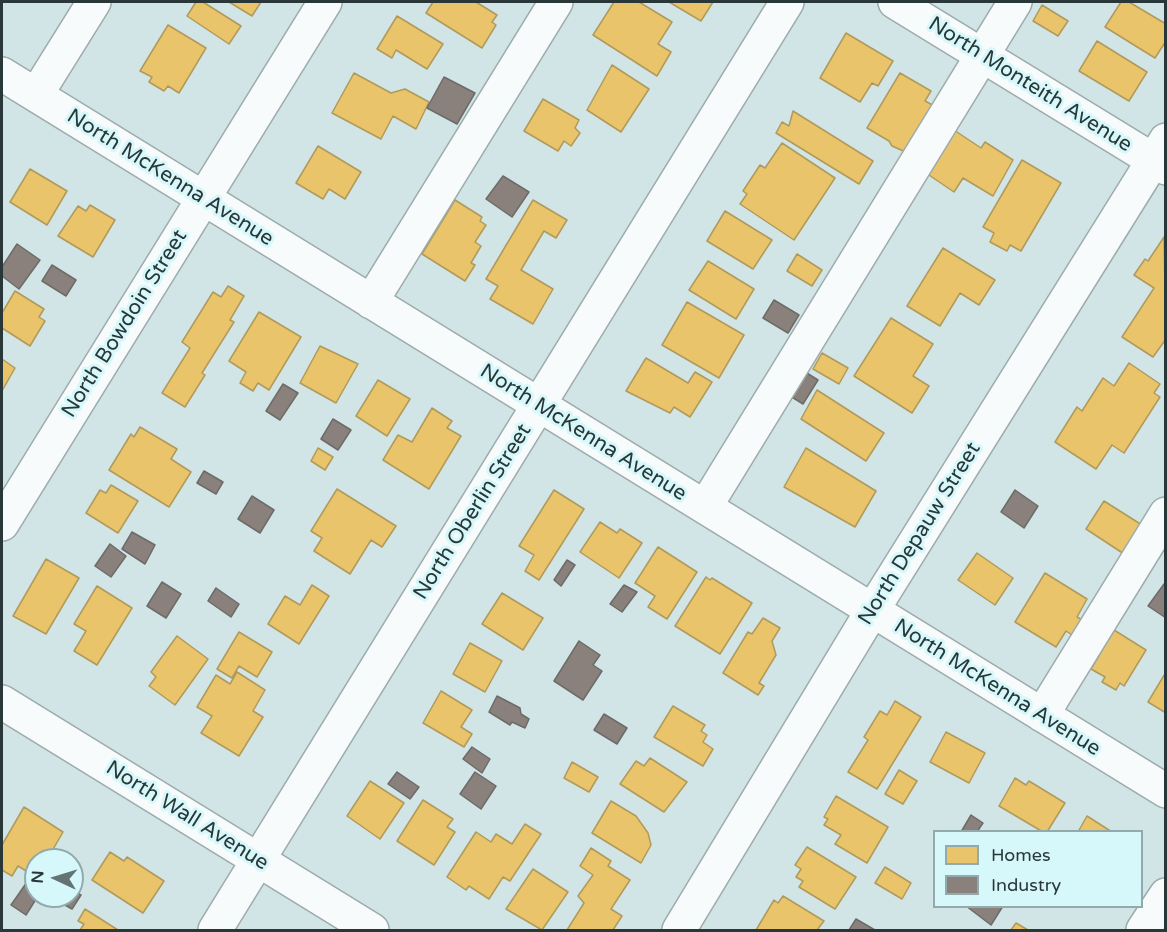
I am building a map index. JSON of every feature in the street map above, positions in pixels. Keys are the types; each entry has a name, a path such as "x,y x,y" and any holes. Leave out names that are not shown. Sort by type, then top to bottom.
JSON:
{"street":[{"path":"36,95 93,2"},
{"name":"North Bowdoin Street","path":"2,524 325,2"},
{"path":"372,302 556,2"},
{"name":"North Oberlin Street","path":"215,930 787,2"},
{"name":"North Monteith Avenue","path":"896,2 982,55 1161,156"},
{"path":"705,507 1015,2"},
{"name":"North McKenna Avenue","path":"2,74 1166,791"},
{"name":"North Depauw Street","path":"678,930 872,610 1161,156"},
{"path":"1042,715 1166,514"},
{"name":"North Wall Avenue","path":"2,702 372,930"},
{"path":"1143,930 1166,895"}],"building: Homes":[{"path":"196,2 203,2 241,26 229,44 187,16"},
{"path":"229,2 261,2 252,16"},
{"path":"433,2 476,2 497,15 492,22 496,25 482,48 426,13"},
{"path":"614,2 639,2 672,22 658,44 671,52 657,76 593,35"},
{"path":"669,2 713,2 701,21"},
{"path":"1121,2 1129,2 1166,24 1166,41 1155,58 1105,27"},
{"path":"1042,5 1068,21 1058,36 1033,21"},
{"path":"397,16 443,44 427,69 396,50 392,58 377,49"},
{"path":"168,25 206,48 179,93 168,86 164,91 149,82 152,77 140,71"},
{"path":"846,33 893,61 878,86 872,83 860,102 820,78"},
{"path":"1097,41 1147,72 1129,101 1079,71"},
{"path":"612,65 649,89 621,132 587,110"},
{"path":"354,73 391,93 405,89 429,102 416,129 393,116 381,139 332,113"},
{"path":"900,73 931,91 925,101 938,108 910,154 892,146 889,141 867,128"},
{"path":"543,99 579,120 575,128 580,133 571,146 564,141 558,151 524,131"},
{"path":"793,111 873,161 859,184 776,133 782,122 789,126"},
{"path":"954,130 981,148 985,142 1013,160 993,196 963,178 954,192 926,173"},
{"path":"782,143 835,178 794,240 740,204 747,194 743,191 760,165 765,168"},
{"path":"318,146 361,172 345,199 329,189 323,199 296,183"},
{"path":"1022,160 1061,183 1021,251 1010,245 1007,251 990,242 994,233 983,227"},
{"path":"30,169 67,191 47,225 10,202"},
{"path":"455,200 482,217 480,221 486,225 475,242 481,246 471,263 475,265 465,281 422,254"},
{"path":"533,200 567,220 556,238 544,231 521,270 553,289 533,324 490,299 498,286 486,279"},
{"path":"90,205 115,220 93,257 58,236 78,206 86,211"},
{"path":"725,211 772,240 753,269 707,241"},
{"path":"1164,237 1166,339 1153,357 1122,337 1154,288 1134,275 1145,259 1148,261"},
{"path":"943,248 995,280 979,305 960,293 940,326 907,306"},
{"path":"797,254 822,270 812,286 787,271"},
{"path":"708,261 754,289 736,319 689,290"},
{"path":"228,286 244,296 230,320 234,322 202,373 205,375 185,407 162,393 190,348 182,342 213,292 221,297"},
{"path":"15,291 44,309 39,317 45,321 30,346 2,328 2,313"},
{"path":"687,302 744,335 719,378 662,345"},
{"path":"259,312 301,337 269,390 258,383 253,391 240,383 246,372 229,361"},
{"path":"891,318 933,344 913,376 929,386 912,413 854,376"},
{"path":"320,346 358,364 336,403 300,383"},
{"path":"822,353 848,368 839,384 813,369"},
{"path":"646,358 688,383 695,372 712,382 690,417 674,407 670,413 626,391"},
{"path":"2,359 15,368 2,391"},
{"path":"1129,363 1160,384 1154,393 1160,397 1124,453 1112,445 1096,469 1055,442 1077,407 1082,411 1103,378 1114,386"},
{"path":"378,380 410,399 387,436 356,416"},
{"path":"817,390 884,433 866,461 801,419"},
{"path":"432,408 452,421 447,428 461,436 429,489 383,460 398,435 412,442"},
{"path":"140,427 177,449 171,459 191,472 169,507 109,470 131,434 134,437"},
{"path":"318,448 333,457 325,470 311,461"},
{"path":"806,448 876,491 855,527 784,487"},
{"path":"111,485 138,501 118,533 86,513 100,490 106,493"},
{"path":"337,489 396,526 382,547 371,540 350,574 314,551 322,538 311,531"},
{"path":"554,490 584,509 539,580 525,571 534,555 519,546"},
{"path":"1104,501 1142,525 1124,554 1086,529"},
{"path":"600,522 617,533 620,529 642,543 619,578 580,552"},
{"path":"658,547 697,572 667,619 648,607 655,596 635,583"},
{"path":"977,553 1013,578 995,605 958,580"},
{"path":"46,559 79,578 46,634 13,616"},
{"path":"1045,573 1087,599 1077,617 1084,621 1075,637 1066,631 1056,647 1015,622"},
{"path":"706,577 710,580 712,578 752,603 720,654 675,626"},
{"path":"312,585 329,596 299,644 268,624 285,596 300,605"},
{"path":"97,586 132,608 97,665 74,651 86,631 74,624"},
{"path":"502,593 543,618 523,650 482,624"},
{"path":"763,618 780,628 772,641 776,655 759,683 764,686 758,695 723,673 748,632 752,634"},
{"path":"1114,630 1146,650 1124,686 1120,683 1116,690 1102,682 1105,677 1091,669"},
{"path":"239,632 272,652 257,677 239,666 232,678 217,669"},
{"path":"177,636 208,659 175,705 149,686 156,677 151,672"},
{"path":"470,643 502,661 485,692 453,674"},
{"path":"237,672 265,690 253,711 263,717 239,756 201,733 212,716 197,707 216,675 230,684"},
{"path":"1166,672 1166,713 1148,702"},
{"path":"441,691 472,710 461,727 472,734 464,747 423,723"},
{"path":"895,701 921,717 877,789 848,772 868,740 864,737 880,711 887,715"},
{"path":"673,706 705,725 701,731 707,735 703,742 713,749 703,766 654,737"},
{"path":"946,732 985,753 969,783 930,762"},
{"path":"650,758 687,782 664,812 620,784 636,761 644,766"},
{"path":"572,762 598,777 589,792 564,778"},
{"path":"899,770 917,781 903,804 885,794"},
{"path":"1015,778 1026,785 1029,781 1065,803 1048,830 1040,830 999,806"},
{"path":"370,781 404,803 380,839 347,816"},
{"path":"836,796 888,827 867,863 835,844 841,835 824,825 828,819 824,817"},
{"path":"423,800 453,819 447,827 455,832 434,865 397,841"},
{"path":"611,801 636,816 648,833 651,845 641,863 592,833"},
{"path":"24,807 63,832 54,848 24,848 24,870 18,866 12,876 2,870 2,845"},
{"path":"1087,816 1109,830 1079,830"},
{"path":"525,824 541,834 510,881 503,877 489,899 469,886 466,890 447,877 476,832 491,842 496,834 512,844"},
{"path":"807,847 856,877 835,909 799,887 803,881 796,877 801,869 795,865"},
{"path":"591,848 611,861 608,866 630,880 611,909 622,916 613,930 567,930 584,903 578,896 593,875 580,866"},
{"path":"110,852 124,861 127,857 164,881 143,913 92,880"},
{"path":"885,867 911,883 902,899 875,883"},
{"path":"533,869 568,892 542,930 506,909"},
{"path":"783,896 824,921 817,930 756,930 774,900 778,903"},
{"path":"85,909 118,930 80,930 84,924 78,921"},
{"path":"1016,923 1028,930 1011,930"}],"building: Industry":[{"path":"444,77 475,93 457,124 427,108"},
{"path":"503,176 529,192 512,217 486,199"},
{"path":"17,244 40,260 19,289 2,276 2,267"},
{"path":"52,265 76,280 66,296 42,281"},
{"path":"774,300 799,315 788,333 763,318"},
{"path":"802,370 818,380 803,404 787,394"},
{"path":"283,384 298,393 280,420 266,411"},
{"path":"333,419 351,430 338,450 321,439"},
{"path":"204,471 223,482 216,494 197,483"},
{"path":"1015,490 1038,506 1024,528 1001,512"},
{"path":"252,496 274,510 260,533 238,519"},
{"path":"132,532 155,545 145,564 122,549"},
{"path":"110,544 126,556 111,577 95,566"},
{"path":"567,560 575,565 561,586 554,580"},
{"path":"162,582 181,594 166,618 147,606"},
{"path":"1164,584 1166,585 1166,618 1148,606"},
{"path":"624,585 637,592 622,612 610,604"},
{"path":"216,588 239,604 231,617 208,601"},
{"path":"579,641 600,655 593,665 602,671 583,700 554,681"},
{"path":"497,696 520,708 521,714 529,719 525,728 512,722 510,725 489,712"},
{"path":"604,714 627,728 617,744 594,730"},
{"path":"472,747 490,759 482,773 463,759"},
{"path":"397,772 419,787 410,799 388,784"},
{"path":"475,772 496,786 481,809 460,794"},
{"path":"971,815 983,823 978,830 962,830"},
{"path":"24,886 24,908 30,908 26,915 11,905"},
{"path":"969,908 1002,908 991,925"},
{"path":"856,919 875,930 849,930"}]}
